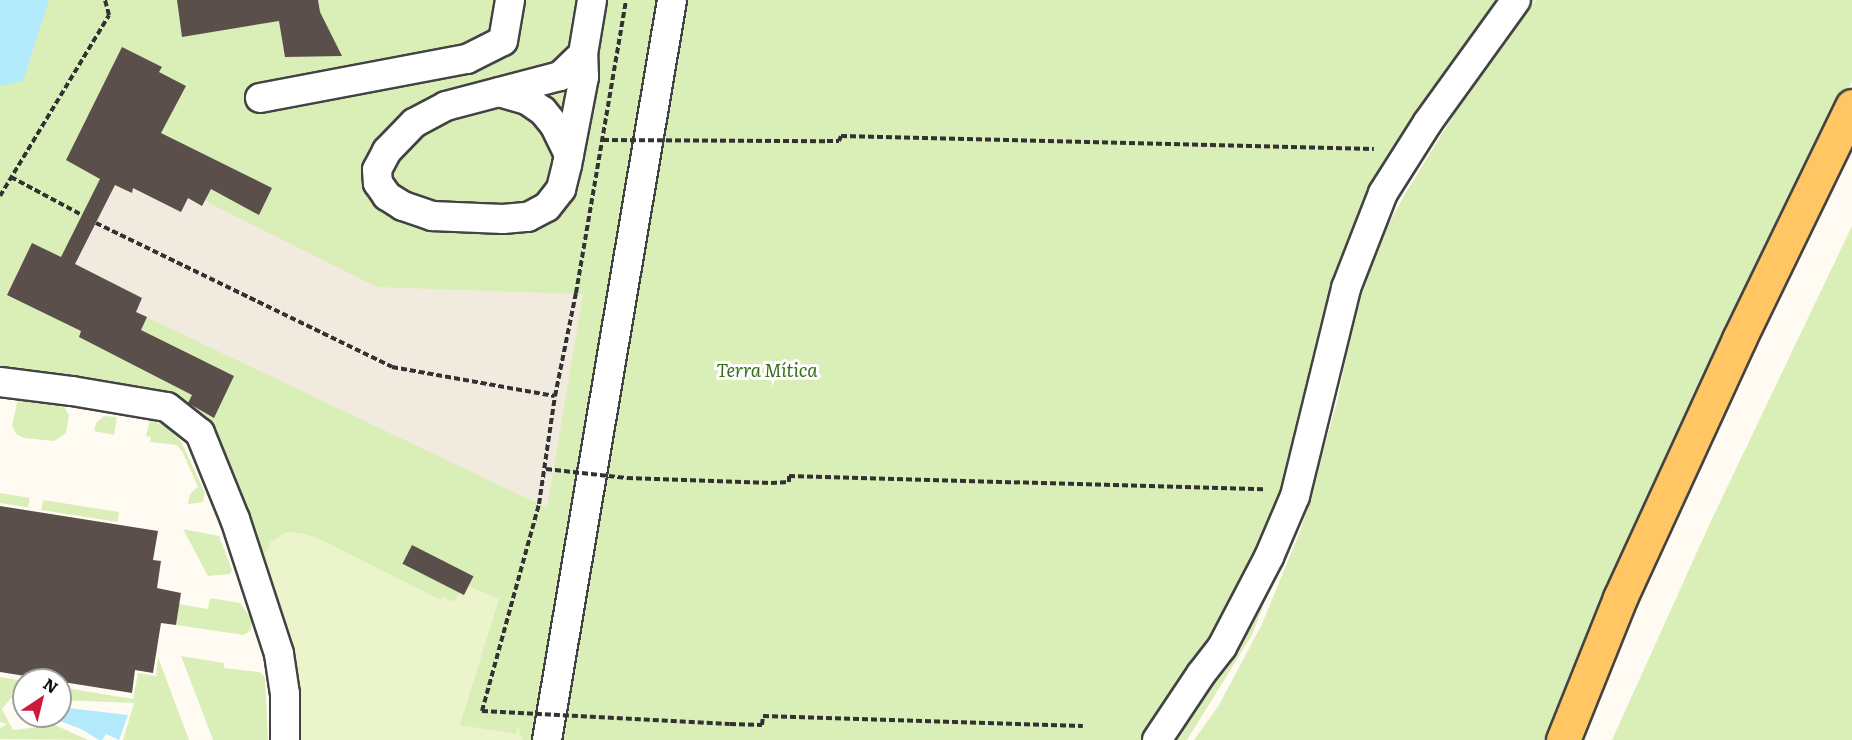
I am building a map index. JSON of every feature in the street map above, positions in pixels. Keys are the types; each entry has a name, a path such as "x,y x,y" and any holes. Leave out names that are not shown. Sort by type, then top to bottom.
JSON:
{"main road":[{"path":"1563,740 1620,598 1739,339 1852,106"},
{"path":"1587,740 1640,607 1759,349 1852,157"}],"lane":[{"path":"260,98 467,59 504,41 510,0"},
{"path":"583,54 560,76 446,106 414,123 387,151 377,170 378,183 387,196 403,206 432,216 503,219 528,217 547,207 561,189 569,155 584,77 583,54 592,0"},
{"path":"547,740 672,0"},
{"path":"1157,740 1222,647 1269,557 1295,496 1346,288 1383,193 1428,122 1516,0"},
{"path":"498,92 527,100 543,111 555,126 569,155"},
{"path":"11,384 72,391 167,407 200,433 235,519 279,654 285,694 285,740"}],"path":[{"path":"0,195 109,15 105,0"},
{"path":"626,0 603,140 555,396 546,470 539,504 482,711 762,725 763,716 1083,726"},
{"path":"603,140 839,141 841,136 1374,149"},
{"path":"11,177 82,216"},
{"path":"96,223 392,367 555,396"},
{"path":"546,470 627,478 771,483 789,482 789,476 1264,489"}],"green space":[{"name":"Terra Mítica","path":"0,0 1535,0 1478,69 1420,160 1369,255 1313,478 1252,635 1187,740 296,740 213,432 0,372"},
{"path":"1536,0 1852,0 1852,81 1544,740 1194,740 1219,705 1262,624 1301,529 1337,402 1358,299 1380,240 1405,194 1471,87"},
{"path":"1852,226 1852,740 1612,740 1711,521"},
{"path":"21,399 61,402 69,415 66,433 54,441 24,438 16,434 12,425 17,403"},
{"path":"104,416 117,417 114,435 94,431 96,423"},
{"path":"150,420 166,426 181,441 205,493 203,502 188,504 190,494 198,487 182,451 176,445 150,442 151,437 146,436"},
{"path":"0,493 30,498 28,508 0,503"},
{"path":"43,500 119,512 117,522 41,510"},
{"path":"183,529 219,536 232,570 230,574 208,576"},
{"path":"286,532 302,533 322,540 441,600 443,596 454,602 459,593 464,595 469,586 499,599 460,725 516,734 517,725 523,740 300,740 298,665 285,619 262,558 271,542"},
{"path":"210,598 240,603 252,620 251,630 244,635 176,625 179,604 208,609"},
{"path":"181,656 224,663 224,668 259,672 265,677 268,740 213,740"},
{"path":"158,657 189,740 123,740 134,703 72,700 72,689 133,699 138,673 156,676"},
{"path":"0,677 12,679 12,697 2,709 13,730 62,728 88,740 0,739 0,728 7,724 0,722"}],"shaded area":[{"path":"115,185 131,193 133,188 180,212 188,198 202,206 205,201 377,287 583,294 547,508 136,312 141,297 75,264"}],"water":[{"path":"0,0 49,0 23,81 0,86"},
{"path":"72,708 128,715 119,740 106,734 102,740 99,740 72,726"}],"building":[{"path":"177,0 318,0 320,12 342,56 285,57 279,21 182,37"},
{"path":"122,47 162,67 159,72 186,86 161,133 272,188 259,215 211,189 202,206 188,198 181,212 133,188 132,193 115,185 75,264 142,298 136,312 147,317 141,330 234,376 214,418 188,403 192,395 79,337 81,331 7,295 32,243 61,257 100,179 66,160"},
{"path":"0,506 158,531 153,560 161,561 157,588 181,593 176,625 161,623 153,673 135,670 132,693 72,683 72,668 12,668 12,674 0,672"},
{"path":"412,545 473,576 464,595 402,564"}]}
